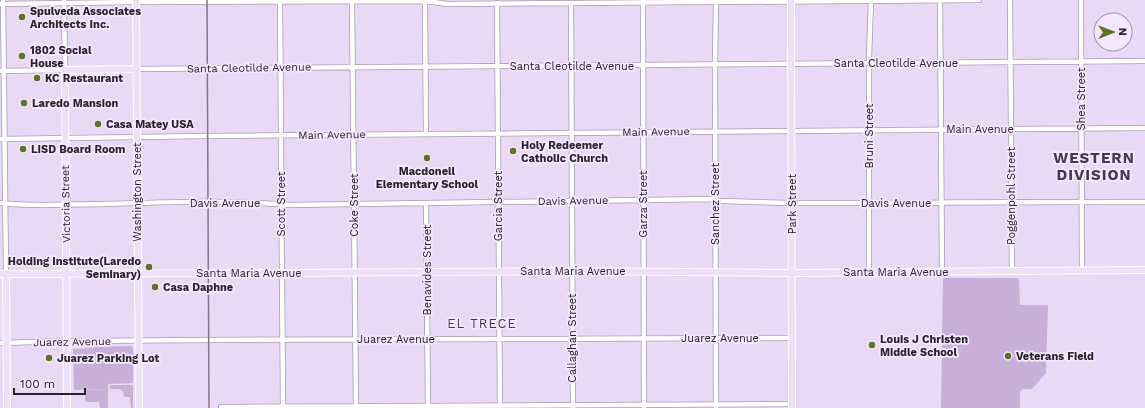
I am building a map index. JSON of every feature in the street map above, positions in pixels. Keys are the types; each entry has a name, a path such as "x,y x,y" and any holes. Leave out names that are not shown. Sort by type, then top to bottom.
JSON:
{"main road":[{"name":"Washington Street","path":"136,1 139,408"},
{"name":"Park Street","path":"791,1 792,406"},
{"name":"Santa Cleotilde Avenue","path":"65,70 137,69"},
{"name":"Victoria Street","path":"65,70 67,408"},
{"name":"Santa Maria Avenue","path":"3,274 499,271 792,273 1145,270"},
{"path":"3,274 3,343 7,408"}],"street":[{"name":"Bruni Street","path":"869,272 869,63 871,0"},
{"path":"940,0 942,272"},
{"path":"3,274 2,3 280,1 431,2 448,4 643,1 979,0"},
{"name":"Poggenpohl Street","path":"1010,0 1012,271"},
{"name":"Shea Street","path":"1081,0 1082,271"},
{"name":"Scott Street","path":"280,1 282,408"},
{"name":"Garza Street","path":"643,1 644,406"},
{"name":"Sanchez Street","path":"716,1 716,406"},
{"name":"Victoria Street","path":"64,2 65,70"},
{"name":"Coke Street","path":"352,2 356,407"},
{"path":"425,2 426,134"},
{"name":"Garcia Street","path":"497,3 500,407"},
{"name":"Callaghan Street","path":"571,3 572,407"},
{"name":"Santa Cleotilde Avenue","path":"137,69 1145,61"},
{"name":"Santa Cleotilde Avenue","path":"2,71 65,70"},
{"name":"Main Avenue","path":"2,139 1145,128"},
{"name":"Davis Avenue","path":"3,204 66,205 208,202 291,205 710,199 792,203 1145,202"},
{"name":"Benavides Street","path":"426,203 428,407"},
{"name":"Juarez Avenue","path":"3,343 67,341 355,339 792,338"},
{"path":"221,407 792,406"}],"shaded area":[{"path":"943,278 1019,278 1020,305 1048,305 1046,373 1032,389 1022,389 1020,391 1020,408 941,408"},
{"path":"131,346 133,348 133,383 108,384 108,389 74,390 74,349"},
{"path":"110,385 133,385 133,408 131,408 130,397 124,397 121,389 110,389"},
{"path":"108,389 108,408 100,408 99,402 85,402 85,390"}],"railway":[{"path":"207,0 209,408"}],"place":[{"name":"Spulveda Associates Architects Inc.","path":"22,17"},
{"name":"1802 Social House","path":"22,56"},
{"name":"KC Restaurant","path":"37,78"},
{"name":"Laredo Mansion","path":"24,103"},
{"name":"Casa Matey USA","path":"98,124"},
{"name":"LISD Board Room","path":"23,149"},
{"name":"Holy Redeemer Catholic Church","path":"513,151"},
{"name":"Macdonell Elementary School","path":"427,158"},
{"name":"Holding Institute(Laredo Seminary)","path":"149,267"},
{"name":"Casa Daphne","path":"155,287"},
{"name":"Louis J Christen Middle School","path":"872,345"},
{"name":"Veterans Field","path":"1008,356"},
{"name":"Juarez Parking Lot","path":"49,358"}],"district":[{"name":"WESTERN DIVISION","path":"1094,166"},
{"name":"EL TRECE","path":"482,323"}]}
